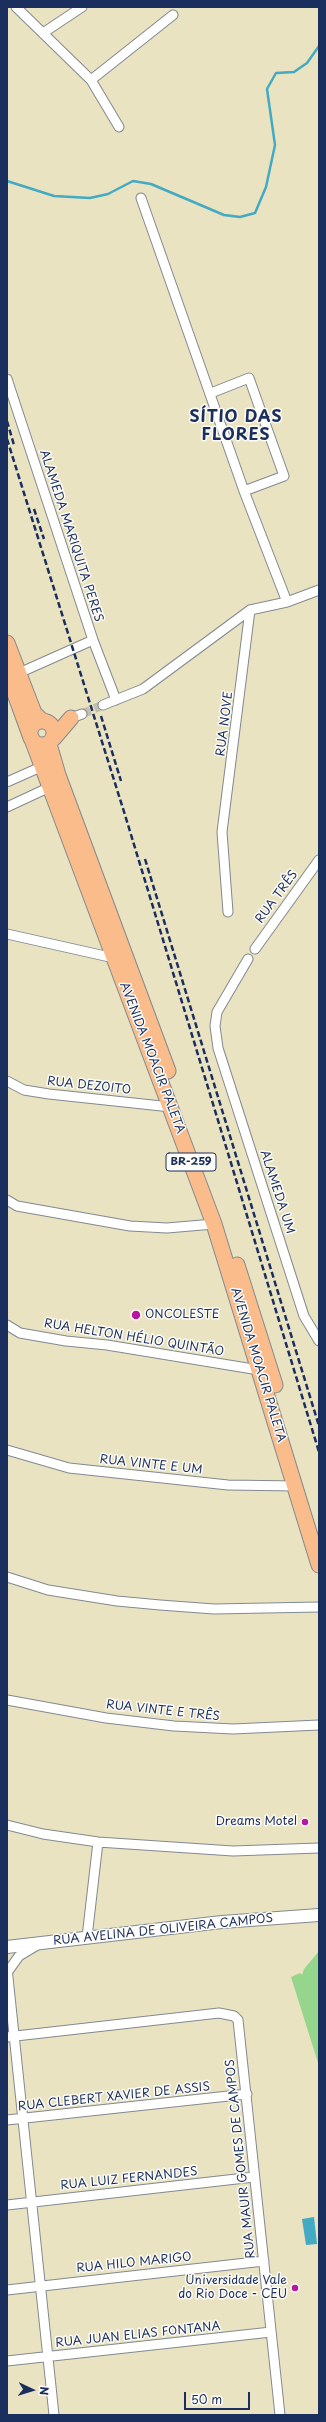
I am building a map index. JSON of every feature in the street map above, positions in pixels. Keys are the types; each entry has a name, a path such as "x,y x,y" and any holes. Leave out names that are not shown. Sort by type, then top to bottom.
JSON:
{"main road":[{"name":"AVENIDA MOACIR PALETA","path":"7,643 10,673 31,737 214,1224 296,1486 319,1565"},
{"name":"AVENIDA MOACIR PALETA","path":"10,673 34,713 44,721"},
{"path":"76,716 51,741 38,744 31,737 34,724 44,721 76,716"},
{"path":"44,721 54,730 51,741"},
{"name":"AVENIDA MOACIR PALETA","path":"51,741 58,775 215,1200 248,1297 319,1530"}],"street":[{"path":"16,7 91,80 119,127"},
{"path":"43,33 82,7"},
{"path":"91,80 173,15"},
{"path":"141,198 211,393 244,491 287,602"},
{"path":"211,393 249,378 284,476 244,491"},
{"name":"ALAMEDA MARIQUITA PERES","path":"7,379 93,640 116,700"},
{"path":"103,705 143,689 250,610 287,602 319,590"},
{"name":"RUA NOVE","path":"228,912 222,832 250,610"},
{"path":"10,673 93,640"},
{"path":"7,782 43,766"},
{"path":"7,807 50,787"},
{"name":"RUA TRÊS","path":"255,949 319,860"},
{"path":"7,934 114,958"},
{"name":"ALAMEDA UM","path":"248,958 217,1012 215,1026 218,1048 304,1316 319,1341"},
{"name":"RUA DEZOITO","path":"7,1081 24,1090 49,1094 171,1107"},
{"path":"7,1200 17,1206 130,1226 167,1228 214,1224"},
{"name":"RUA HELTON HÉLIO QUINTÃO","path":"7,1325 20,1333 66,1341 107,1345 259,1370"},
{"name":"RUA VINTE E UM","path":"7,1450 69,1468 221,1484 296,1486"},
{"path":"7,1577 48,1590 110,1600 160,1605 214,1608 319,1607"},
{"name":"RUA VINTE E TRÊS","path":"7,1700 106,1718 174,1726 233,1729 319,1725"},
{"path":"7,1825 43,1834 98,1842 233,1851 319,1848"},
{"path":"87,1937 98,1842"},
{"name":"RUA AVELINA DE OLIVEIRA CAMPOS","path":"7,1947 222,1922 319,1915"},
{"path":"40,1944 19,1956 8,1969 11,2036 33,2202 54,2415"},
{"name":"RUA MAUIR GOMES DE CAMPOS","path":"11,2036 220,2013 234,2016 238,2020 280,2415"},
{"name":"RUA CLEBERT XAVIER DE ASSIS","path":"7,2120 246,2094"},
{"name":"RUA LUIZ FERNANDES","path":"7,2205 254,2177"},
{"name":"RUA HILO MARIGO","path":"7,2290 264,2261"},
{"name":"RUA JUAN ELIAS FONTANA","path":"7,2361 272,2332"}],"green space":[{"path":"319,1951 319,2066 291,1977 300,1973 302,1975 304,1969"}],"water":[{"path":"314,2217 317,2244 306,2245 302,2219"}],"waterway":[{"path":"7,181 54,196 90,198 108,194 133,181 151,184 224,215 240,217 255,213 266,187 275,145 267,89 276,73 294,72 307,63 319,46"}],"tunnel":[{"path":"82,714 103,705"}],"railway":[{"path":"7,421 14,445"},
{"path":"7,439 125,815 319,1452"},
{"path":"34,509 44,539"},
{"path":"101,716 121,781"},
{"path":"145,859 319,1426"}],"place":[{"name":"ONCOLESTE","path":"136,1315"},
{"name":"Dreams Motel","path":"305,1822"},
{"name":"Universidade Vale do Rio Doce - CEU","path":"295,2288"}],"district":[{"name":"SÍTIO DAS FLORES","path":"236,427"}]}
